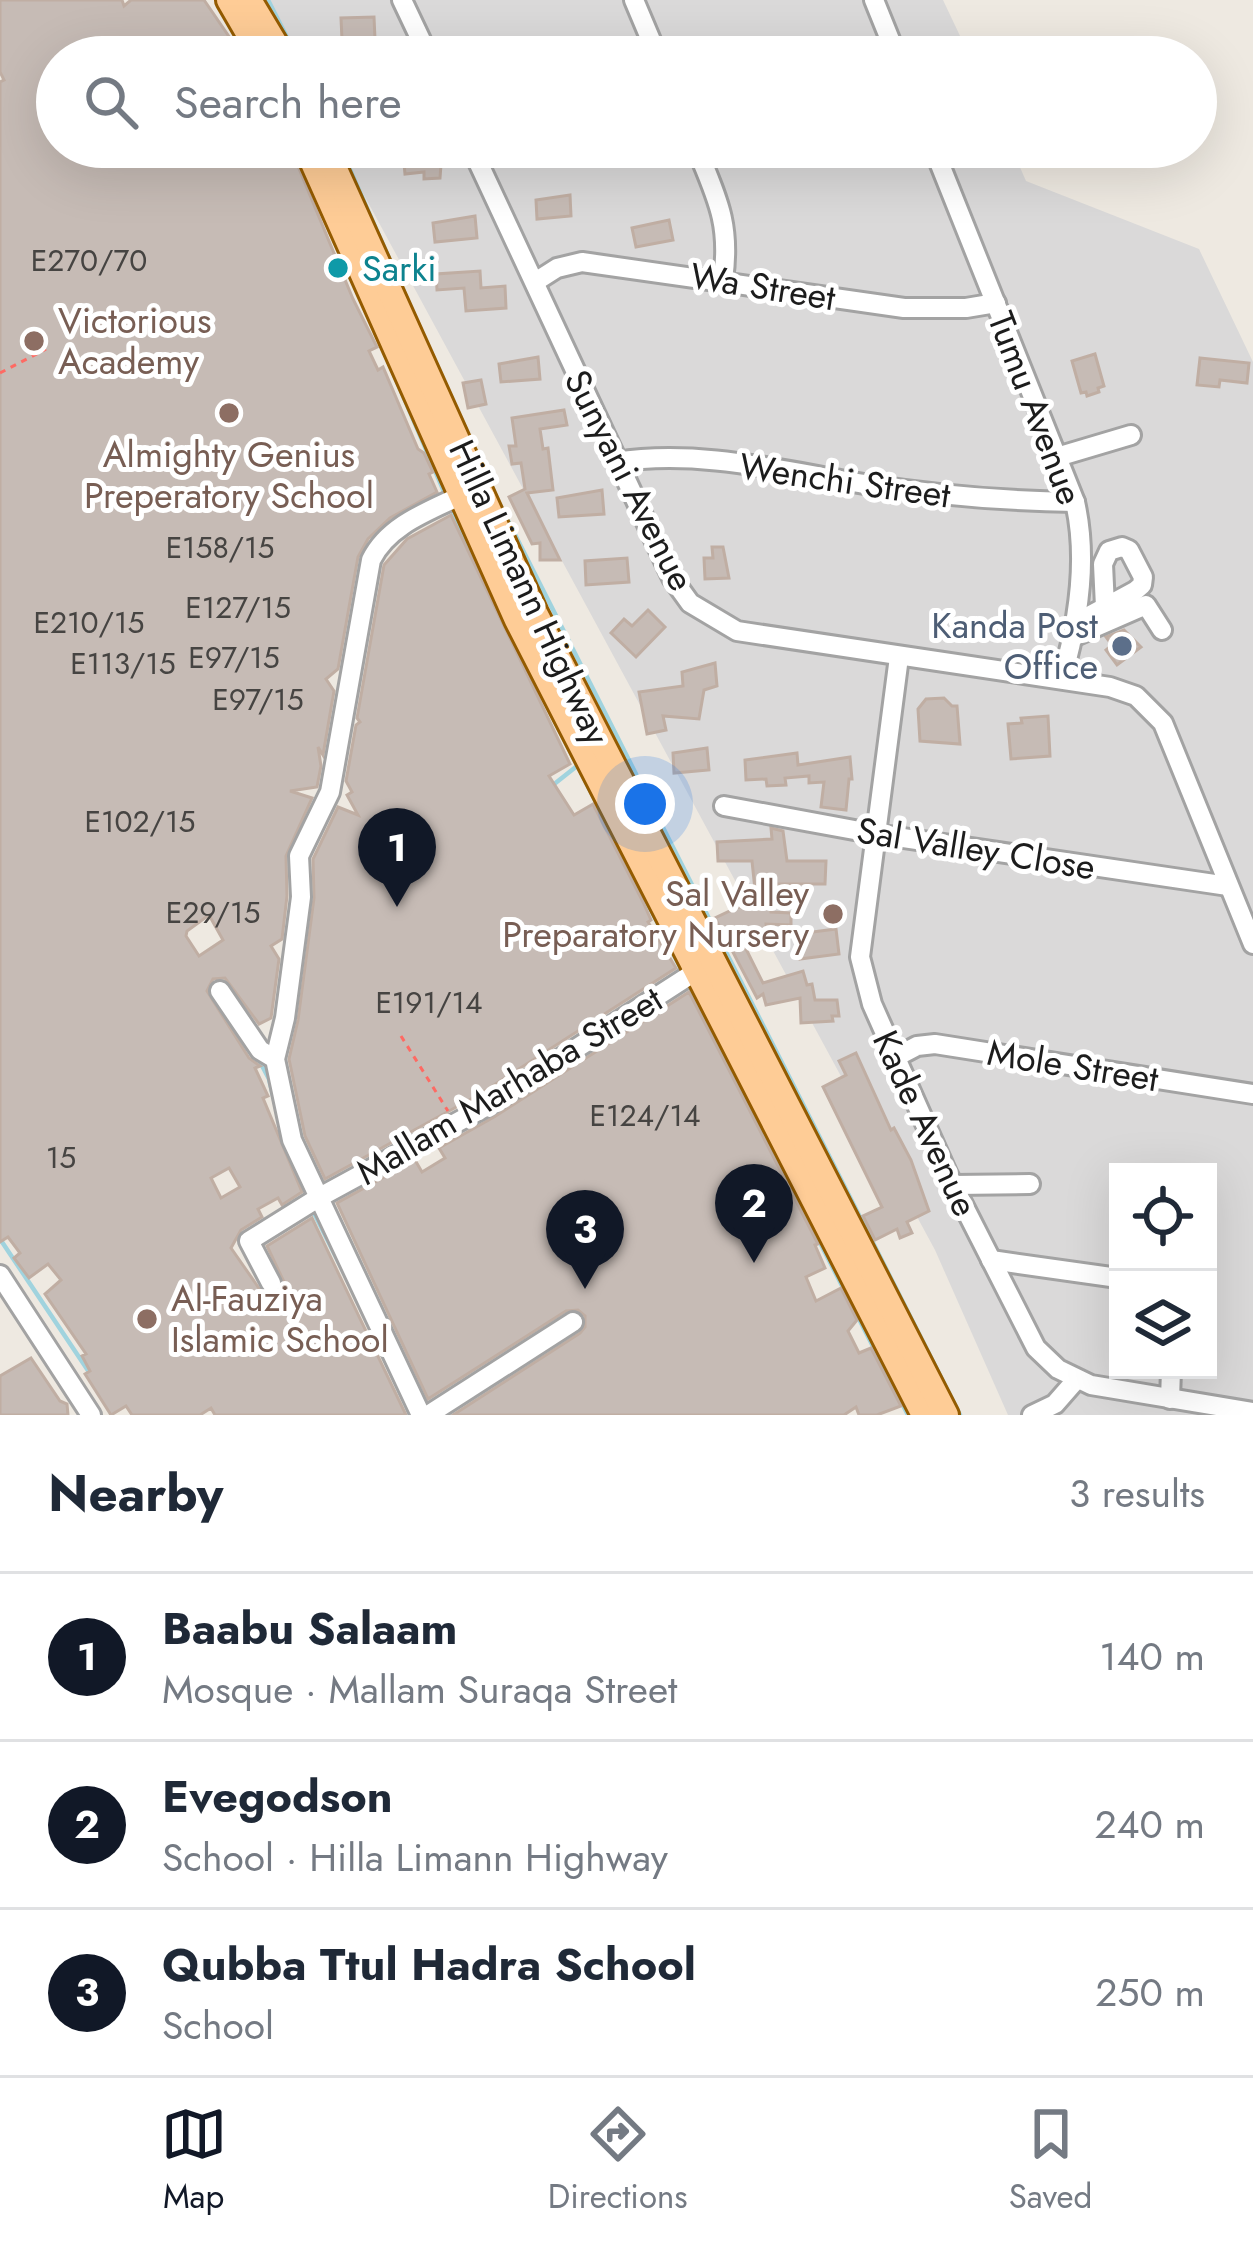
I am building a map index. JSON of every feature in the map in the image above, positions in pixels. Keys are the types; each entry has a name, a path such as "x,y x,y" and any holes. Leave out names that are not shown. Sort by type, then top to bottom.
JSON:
{"main road":[{"path":"229,0 250,36"},
{"path":"250,0 271,36"},
{"name":"Hilla Limann Highway","path":"315,168 517,620 923,1415"},
{"name":"Hilla Limann Highway","path":"335,168 536,613 946,1415"}],"street":[{"path":"402,0 418,36"},
{"path":"634,0 649,36"},
{"path":"874,0 889,36"},
{"name":"Sunyani Avenue","path":"481,168 616,462 672,578 690,603 736,631 1062,678 1136,696 1158,715 1238,893 1253,944"},
{"path":"704,168 725,216 728,244 723,280"},
{"name":"Tumu Avenue","path":"941,168 1075,502 1080,542 1075,629 1062,678"},
{"name":"Wa Street","path":"535,282 557,268 582,262 904,308 996,303"},
{"path":"1057,457 1131,435"},
{"name":"Wenchi Street","path":"616,462 669,458 944,495 1075,502"},
{"path":"462,495 413,519 385,539 371,560 330,792 299,856 302,897 275,1059 292,1140 424,1415 573,1322"},
{"path":"1075,629 1146,604 1162,630"},
{"path":"1075,629 1105,607"},
{"name":"Kade Avenue","path":"899,656 860,957 872,1004 953,1185 1036,1348 1076,1380"},
{"name":"Sal Valley Close","path":"724,806 1238,893"},
{"name":"Mallam Marhaba Street","path":"271,1283 249,1241 456,1124 698,970"},
{"path":"220,991 260,1050 275,1059"},
{"name":"Mole Street","path":"896,1057 917,1046 935,1044 1253,1094"},
{"path":"953,1185 1030,1184"},
{"path":"992,1260 1109,1277"},
{"path":"0,1275 91,1415"},
{"path":"1032,1415 1055,1404 1076,1380 1175,1405 1253,1413"}],"path":[{"path":"0,373 46,349"},
{"path":"401,1036 456,1124"}],"shaded area":[{"path":"258,0 943,0 960,36 278,36"},
{"path":"349,168 1020,168 1026,181 1199,249 1253,362 1253,1415 1008,1415 935,1250"}],"building":[{"path":"0,0 122,0 124,6 131,0 204,0 229,36 36,36 36,168 299,168 377,347 369,351 378,370 383,367 418,449 433,472 429,474 437,492 390,518 368,539 358,557 338,669 326,679 334,691 323,755 318,747 317,787 290,791 312,798 286,856 282,939 271,946 279,959 271,1018 259,1024 225,978 213,979 207,991 249,1058 260,1066 255,1068 268,1096 263,1098 302,1192 282,1205 278,1198 258,1209 262,1217 241,1230 231,1248 263,1294 276,1295 284,1282 267,1246 312,1218 406,1415 215,1415 211,1408 200,1415 132,1415 126,1406 111,1415 85,1374 90,1371 82,1356 86,1354 45,1294 61,1280 48,1264 29,1278 14,1258 20,1253 8,1237 0,1242 0,82 4,80","holes":["209,915 223,940 199,956 186,936","229,1168 240,1187 221,1198 211,1178"]},
{"path":"374,17 375,36 342,36 341,18"},
{"path":"404,168 441,168 440,178 424,179 424,172 405,174"},
{"path":"570,195 571,216 537,219 536,200"},
{"path":"475,216 477,238 435,242 433,223"},
{"path":"669,220 673,240 636,247 632,228"},
{"path":"480,271 481,288 505,286 506,308 466,311 464,288 437,290 436,274"},
{"path":"1095,354 1104,386 1087,396 1081,393 1072,361"},
{"path":"538,357 540,379 501,382 499,364"},
{"path":"1200,358 1249,363 1247,383 1220,380 1219,387 1197,385"},
{"path":"481,380 486,404 468,408 463,383"},
{"path":"564,410 567,425 540,429 543,449 548,448 553,490 527,493 560,560 540,560 540,543 532,544 509,497 525,489 521,463 512,464 509,446 516,446 512,418"},
{"path":"602,490 604,514 559,517 557,498"},
{"path":"451,515 570,764 549,776 574,815 593,804 643,902 648,922 676,968 480,1094 325,1179 305,1136 289,1059 314,898 313,859 338,807 358,815 347,795 352,792 346,781 384,565 407,539"},
{"path":"712,547 723,547 729,578 705,579 704,558 713,558"},
{"path":"627,558 629,582 586,585 585,561"},
{"path":"648,610 665,627 636,657 611,633 624,619 632,626"},
{"path":"1124,630 1141,647 1117,665 1106,650 1112,645 1106,637"},
{"path":"715,663 717,686 704,690 699,719 663,716 666,730 647,734 639,692 683,686 682,672"},
{"path":"944,698 957,706 960,744 920,741 918,709 926,699"},
{"path":"1048,716 1050,756 1011,759 1008,724"},
{"path":"707,748 709,770 674,773 673,753"},
{"path":"797,753 798,765 850,757 852,779 846,810 821,807 824,782 809,783 809,776 785,778 786,785 746,780 745,760"},
{"path":"771,828 783,831 787,861 826,861 825,884 769,884 771,912 791,913 791,925 766,924 768,947 746,949 763,983 803,971 815,1000 837,1000 839,1016 832,1016 833,1021 801,1023 800,998 766,1005 763,994 757,998 715,918 738,907 757,909 752,861 718,861 717,842 772,839"},
{"path":"836,929 839,954 800,959 797,934"},
{"path":"689,992 818,1244 825,1268 806,1277 816,1301 841,1288 857,1320 848,1331 859,1353 871,1348 901,1406 877,1415 859,1415 856,1407 844,1415 453,1415 580,1333 585,1316 578,1310 566,1311 428,1399 337,1203 415,1160 422,1172 445,1158 439,1148"},
{"path":"856,1053 891,1130 894,1128 911,1160 929,1211 907,1222 912,1233 900,1238 897,1229 875,1240 863,1216 882,1207 823,1087 846,1075 839,1061"},
{"path":"31,1358 60,1401 67,1404 68,1415 0,1415 0,1376"}],"waterway":[{"path":"268,0 286,36"},
{"path":"349,168 428,347"},
{"path":"381,344 445,494"},
{"path":"450,504 480,574 682,971"},
{"path":"500,505 960,1415"},
{"path":"338,700 342,676"},
{"path":"553,785 577,766"},
{"path":"687,982 908,1415"},
{"path":"258,1058 269,1079 279,1120"},
{"path":"312,1209 350,1285"},
{"path":"0,1239 91,1375"}],"place":[{"name":"Sarki","path":"338,268"},
{"name":"Victorious Academy","path":"34,341"},
{"name":"Almighty Genius Preperatory School","path":"229,413"},
{"name":"Kanda Post Office","path":"1122,646"},
{"name":"Baabu Salaam","path":"397,907"},
{"name":"Sal Valley Preparatory Nursery","path":"833,914"},
{"name":"Evegodson","path":"754,1263"},
{"name":"Qubba Ttul Hadra School","path":"585,1289"},
{"name":"Al-Fauziya Islamic School","path":"147,1319"}]}
